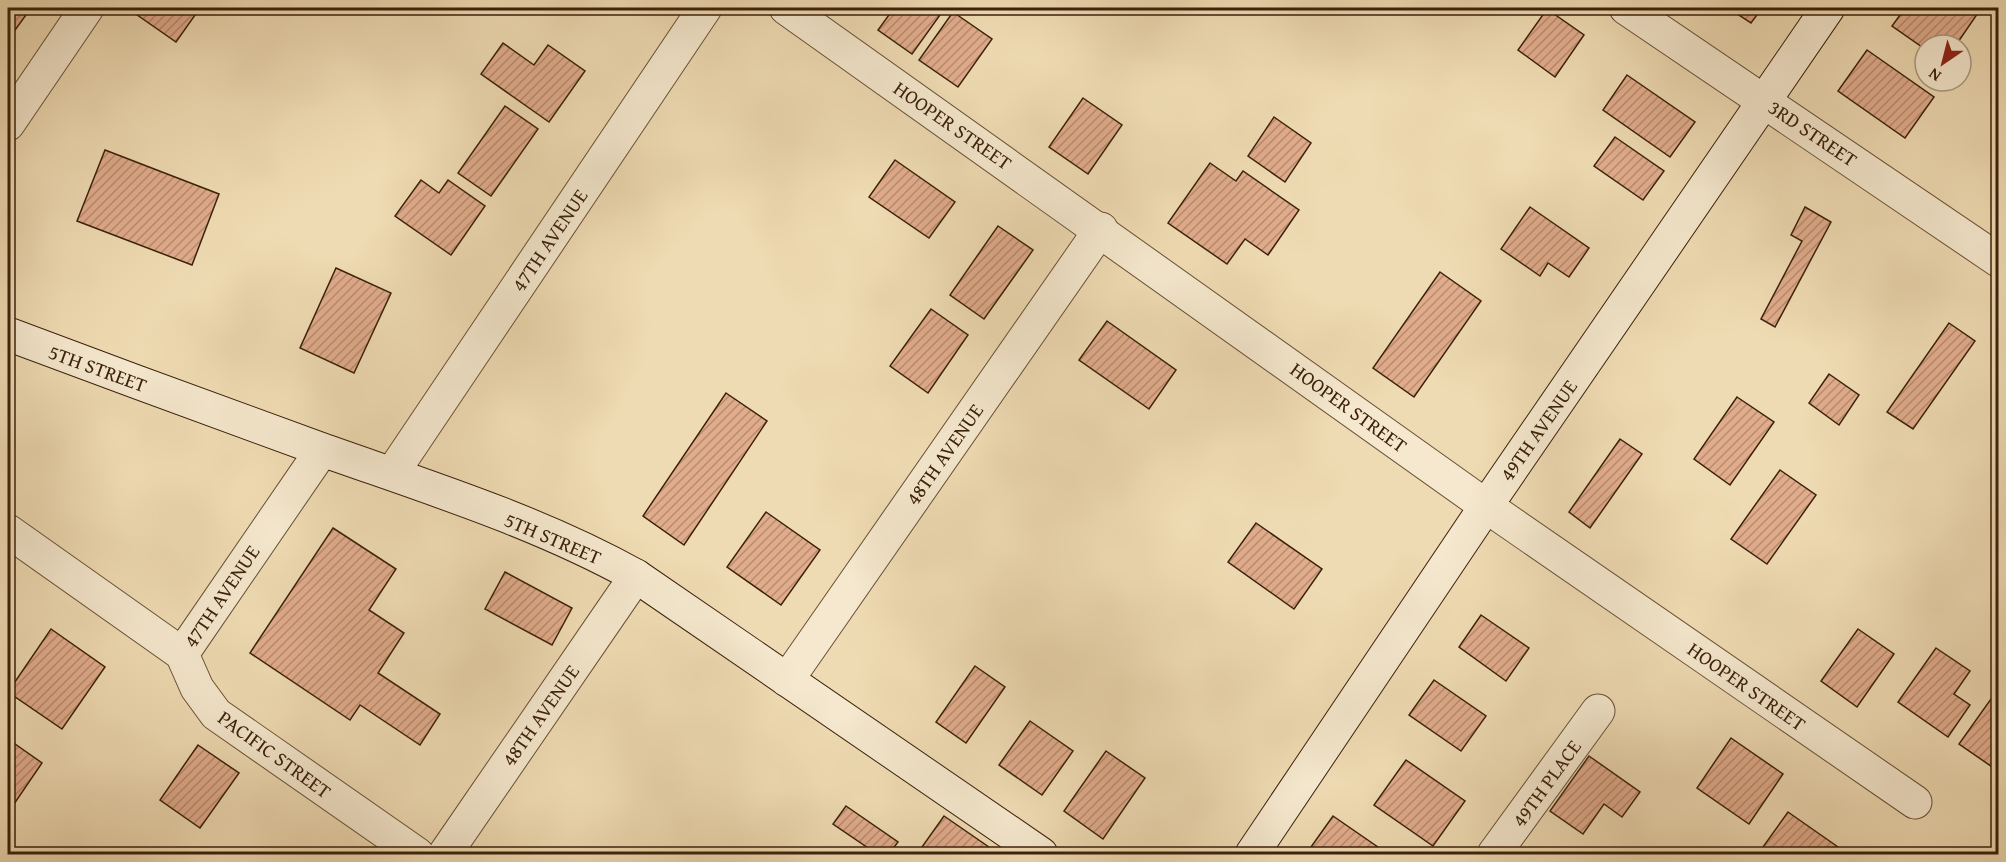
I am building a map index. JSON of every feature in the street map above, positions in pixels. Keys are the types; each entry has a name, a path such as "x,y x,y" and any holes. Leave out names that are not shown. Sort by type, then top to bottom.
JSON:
{"street":[{"path":"8,124 87,8"},
{"name":"47TH AVENUE","path":"393,472 705,8"},
{"name":"HOOPER STREET","path":"786,8 1101,229 1486,506 1915,802"},
{"name":"3RD STREET","path":"1626,8 1998,260"},
{"name":"49TH AVENUE","path":"1252,855 1486,506 1828,8"},
{"name":"48TH AVENUE","path":"787,680 1101,229"},
{"name":"5TH STREET","path":"8,334 322,450 393,472 594,553 636,576 1041,855"},
{"name":"47TH AVENUE","path":"182,654 322,450"},
{"path":"8,531 182,654"},
{"name":"48TH AVENUE","path":"444,855 636,576"},
{"name":"PACIFIC STREET","path":"182,654 197,688 216,714 417,855"},
{"name":"49TH PLACE","path":"1494,855 1598,711"}],"building":[{"path":"8,8 31,8 10,37 8,36"},
{"path":"136,8 200,8 176,42 133,12"},
{"path":"894,8 945,8 912,54 878,30"},
{"path":"1728,8 1762,8 1751,23"},
{"path":"1905,8 1977,8 1980,10 1964,33 1913,33 1913,41 1892,26"},
{"path":"1547,9 1584,35 1555,77 1518,50"},
{"path":"953,12 992,39 958,87 919,60"},
{"path":"503,43 534,65 548,45 585,71 549,122 481,74"},
{"path":"1867,50 1913,82 1913,93 1928,93 1934,97 1905,138 1838,91"},
{"path":"1627,75 1695,122 1670,157 1603,110"},
{"path":"1083,98 1122,125 1088,174 1049,147"},
{"path":"505,106 538,129 491,196 458,173"},
{"path":"1274,117 1311,143 1285,182 1248,156"},
{"path":"1615,137 1664,171 1643,200 1594,166"},
{"path":"105,150 219,194 192,265 77,221"},
{"path":"895,160 955,202 929,238 869,197"},
{"path":"1210,163 1236,181 1243,171 1299,210 1268,255 1245,239 1227,264 1168,223"},
{"path":"421,180 439,193 448,180 485,206 451,255 395,216"},
{"path":"1530,207 1589,248 1569,277 1548,263 1540,276 1501,249"},
{"path":"1805,207 1831,222 1775,327 1761,319 1802,241 1791,235"},
{"path":"998,226 1033,250 984,319 950,295"},
{"path":"336,268 391,293 354,373 300,348"},
{"path":"1440,272 1481,301 1414,397 1373,368"},
{"path":"931,309 968,335 928,393 890,366"},
{"path":"1107,321 1176,370 1149,409 1079,360"},
{"path":"1949,323 1975,341 1913,429 1887,412"},
{"path":"1829,374 1859,395 1839,425 1809,403"},
{"path":"726,393 767,421 684,545 643,516"},
{"path":"1737,397 1774,422 1730,485 1694,459"},
{"path":"1620,439 1642,454 1590,528 1569,512"},
{"path":"1780,470 1816,495 1767,564 1731,539"},
{"path":"766,512 820,550 781,605 727,567"},
{"path":"1256,523 1322,569 1294,609 1228,562"},
{"path":"333,528 396,569 369,610 404,633 378,673 440,714 420,745 360,705 350,720 250,653"},
{"path":"505,572 572,608 552,645 485,609"},
{"path":"1481,615 1529,648 1506,681 1459,647"},
{"path":"51,629 105,667 62,729 8,692"},
{"path":"1858,629 1894,654 1857,707 1821,681"},
{"path":"1936,648 1970,671 1954,694 1970,705 1948,737 1898,702"},
{"path":"975,666 1005,687 966,743 936,722"},
{"path":"1434,680 1486,716 1461,751 1409,715"},
{"path":"1998,689 1998,771 1959,744"},
{"path":"1030,721 1073,751 1042,795 999,765"},
{"path":"1731,738 1783,774 1749,824 1697,788"},
{"path":"8,739 42,763 12,807 8,804"},
{"path":"198,745 239,773 200,828 160,800"},
{"path":"1106,751 1145,778 1103,839 1064,811"},
{"path":"1589,756 1640,792 1622,817 1604,804 1583,834 1550,811"},
{"path":"1406,760 1465,801 1433,846 1374,805"},
{"path":"846,806 898,842 889,854 877,854 833,824"},
{"path":"1788,812 1848,854 1758,854"},
{"path":"944,816 999,854 917,854"},
{"path":"1333,816 1388,854 1306,854"}]}
